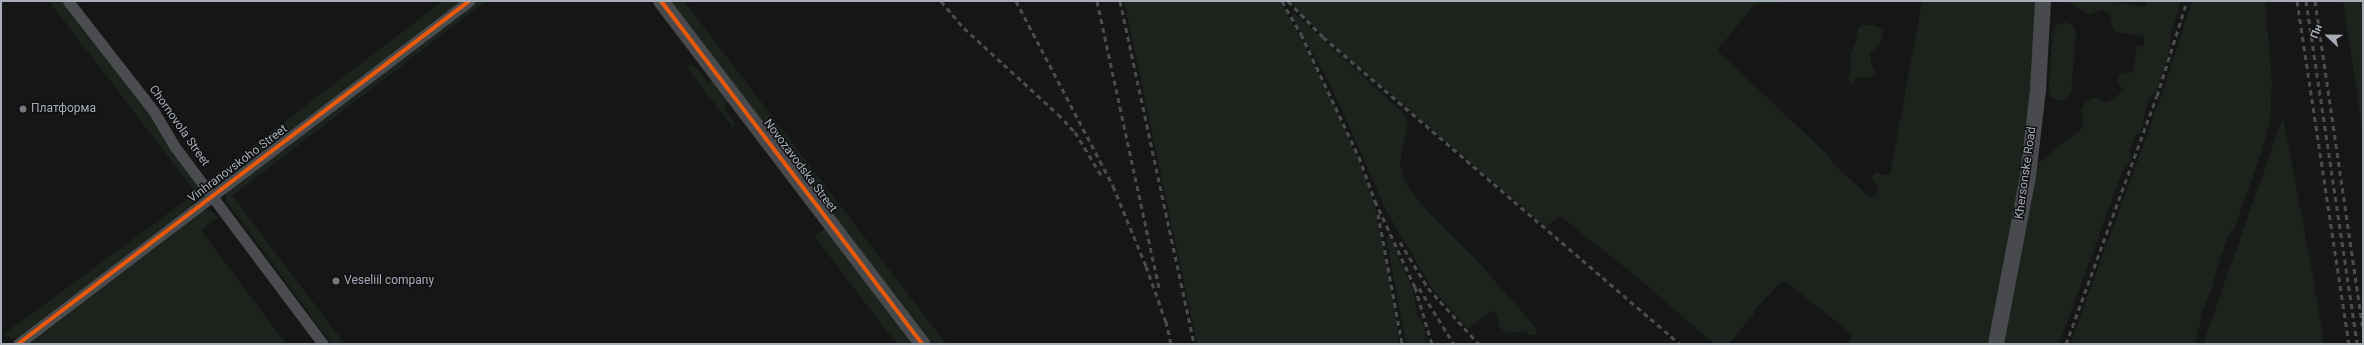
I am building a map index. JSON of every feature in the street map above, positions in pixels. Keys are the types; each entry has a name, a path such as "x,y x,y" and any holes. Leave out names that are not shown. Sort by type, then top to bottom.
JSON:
{"street":[{"name":"Chornovola Street","path":"68,1 153,110 176,147 323,344"},
{"name":"Vinhranovskoho Street","path":"18,344 469,1"},
{"name":"Novozavodska Street","path":"661,1 922,344"},
{"name":"Khersonske Road","path":"1996,344 2028,176 2038,90 2043,1"}],"shaded area":[{"path":"49,1 62,1 148,110 205,195 18,338 12,338 4,334 196,193"},
{"path":"443,1 463,1 219,187 215,187 208,180"},
{"path":"476,1 486,1 232,196 345,344 332,344 226,201 226,192"},
{"path":"667,1 684,1 946,344 929,344"},
{"path":"1124,1 1280,1 1334,104 1358,158 1374,203 1396,314 1398,344 1197,344"},
{"path":"1289,1 1779,1 1776,3 1755,4 1718,49 1720,53 1828,155 1833,163 1868,196 1876,197 1878,187 1872,178 1875,173 1890,175 1922,1 2037,1 2032,89 2022,175 1990,344 1849,344 1852,334 1786,282 1780,283 1753,311 1754,314 1728,344 1714,344 1636,276 1560,216 1546,227 1323,37"},
{"path":"2068,1 2118,1 2118,3 2145,7 2146,1 2181,1 2171,33 2170,49 2161,78 2155,93 2149,98 2141,131 2135,136 2129,152 2132,154 2131,161 2123,170 2059,344 2002,344 2038,163 2084,127 2081,110 2085,103 2094,97 2106,103 2125,90 2117,83 2119,73 2133,72 2137,46 2144,46 2144,36 2117,33 2112,27 2111,16 2102,9 2090,15"},
{"path":"2192,1 2265,1 2272,82 2270,122 2260,156 2234,230 2230,232 2220,259 2212,287 2203,310 2195,344 2070,344 2161,97"},
{"path":"2343,1 2363,1 2363,133"},
{"path":"1294,13 1403,113 1408,121 1400,164 1405,182 1421,204 1481,265 1537,329 1536,335 1530,335 1525,331 1509,333 1504,331 1500,327 1497,314 1492,311 1467,328 1431,287 1387,212 1331,86 1292,15"},
{"path":"2064,22 2073,25 2076,34 2071,92 2066,100 2057,100 2051,97 2049,90 2052,34 2055,26"},
{"path":"1864,25 1875,25 1883,31 1880,44 1870,53 1871,63 1876,73 1869,78 1857,77 1852,85 1848,80 1851,68 1851,54 1858,28"},
{"path":"690,65 696,67 708,82 715,81 728,101 725,109 735,123 733,128 687,67"},
{"path":"2283,117 2311,265 2324,344 2203,344"},
{"path":"205,209 212,211 218,217 201,230 286,344 26,344"},
{"path":"824,229 827,229 917,344 897,344 814,236"},
{"path":"1386,236 1390,238 1413,290 1417,313 1423,325 1428,344 1406,344"}],"railway":[{"path":"941,1 964,28 1058,114 1075,132 1101,175"},
{"path":"1016,1 1113,186 1146,266 1167,325"},
{"path":"1097,1 1159,287"},
{"path":"1120,1 1194,344"},
{"path":"1282,1 1301,34 1359,157 1375,201 1415,287 1432,344"},
{"path":"1288,1 1323,37 1680,344"},
{"path":"2066,344 2157,96 2187,1"},
{"path":"2297,1 2349,344"},
{"path":"2306,1 2357,344"},
{"path":"2315,1 2363,329"},
{"path":"1378,214 1402,344"},
{"path":"1400,242 1428,288 1479,344"},
{"path":"1419,288 1454,344"},
{"path":"1166,321 1171,344"}],"cycle path":[{"path":"18,344 469,1"},
{"path":"661,1 922,344"}],"place":[{"name":"Платформа","path":"23,109"},
{"name":"Veseliil company","path":"336,281"}]}
